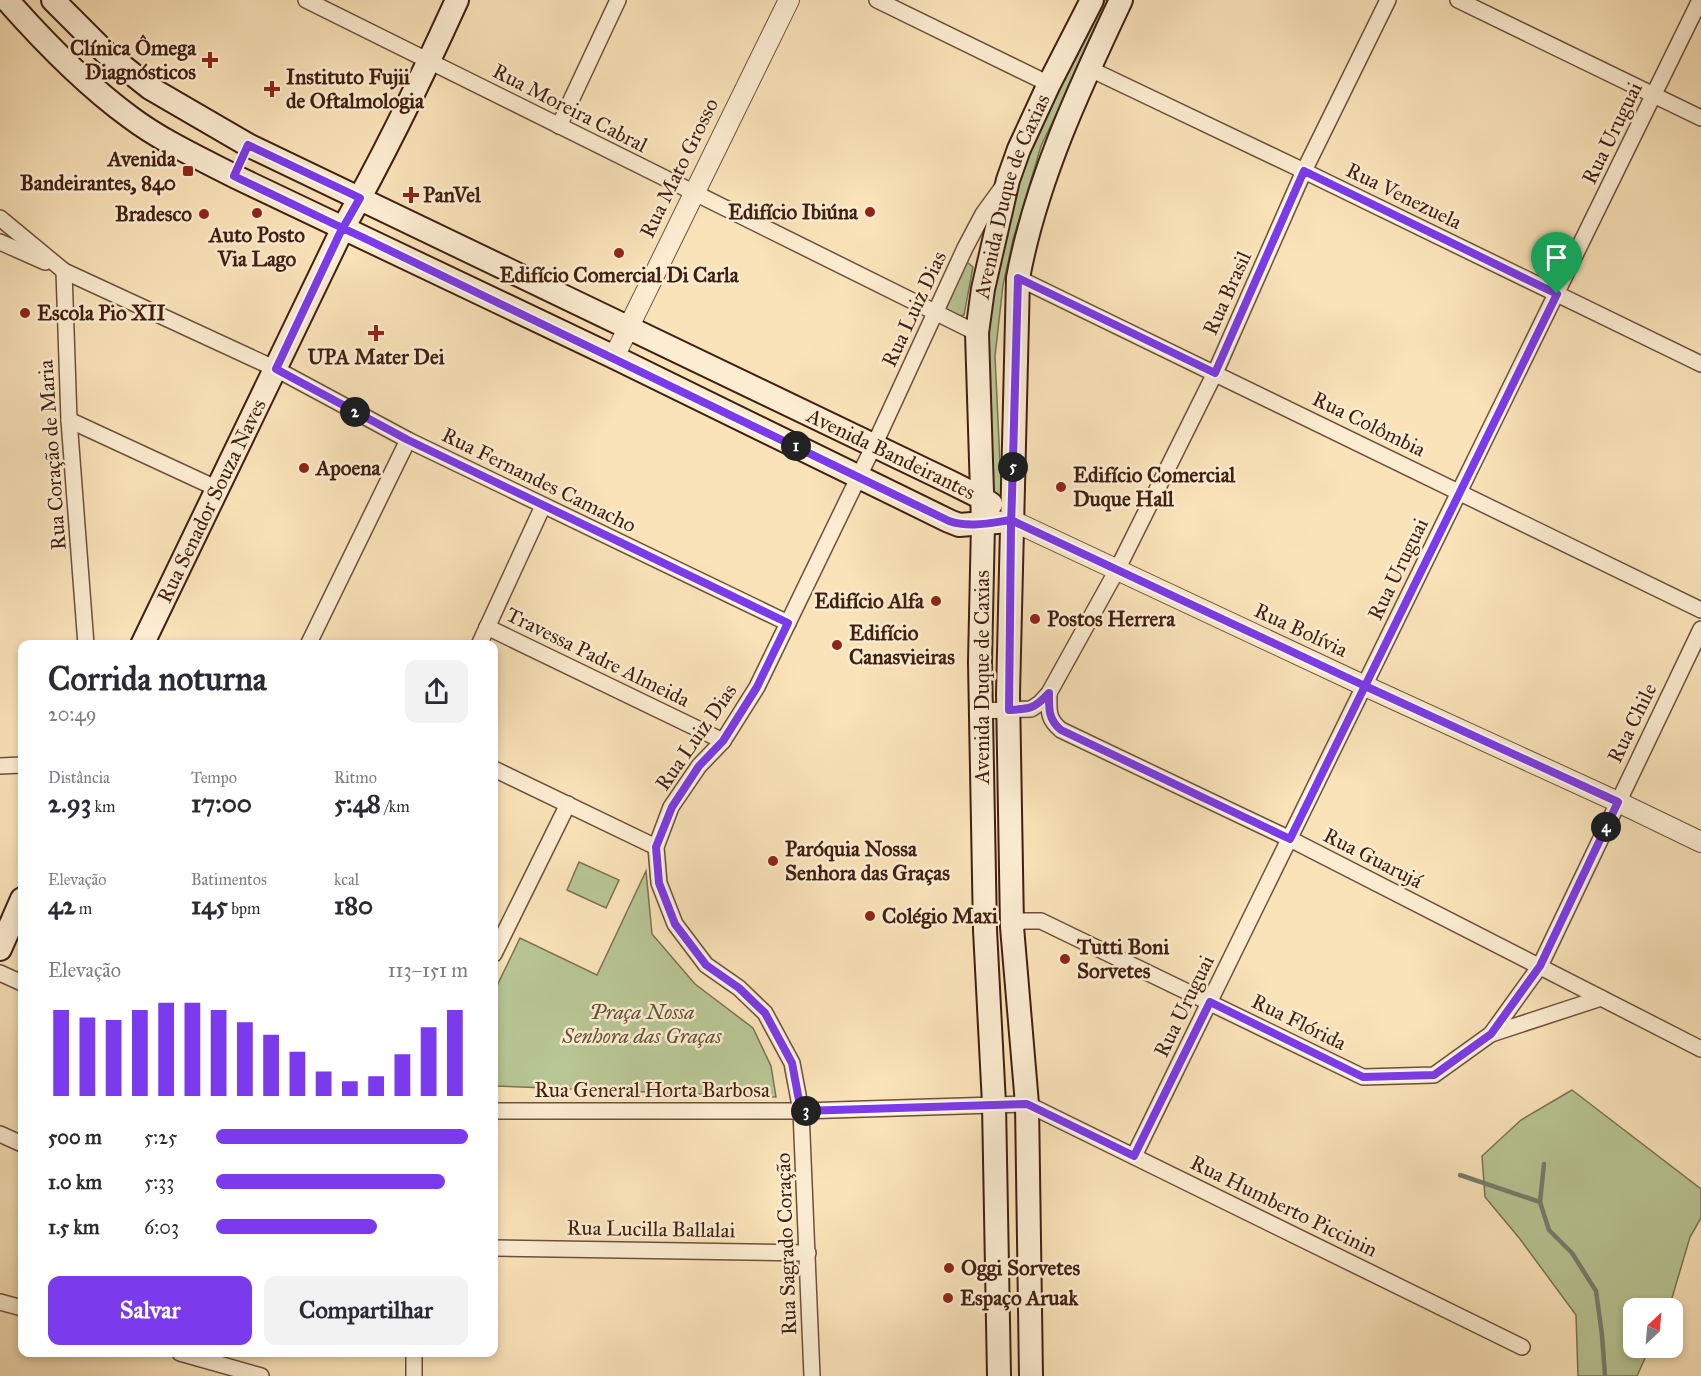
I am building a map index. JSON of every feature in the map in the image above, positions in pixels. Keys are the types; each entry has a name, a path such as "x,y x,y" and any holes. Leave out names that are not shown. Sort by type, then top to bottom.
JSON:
{"main road":[{"name":"Avenida Bandeirantes","path":"8,0 40,36 130,117 184,150 234,176 614,357 949,521 959,525 1011,520"},
{"name":"Avenida Bandeirantes","path":"53,0 106,53 150,88 248,145 982,498 1011,520"},
{"name":"Rua Senador Souza Naves","path":"144,640 343,228 429,61 457,0"},
{"name":"Avenida Duque de Caxias","path":"999,1376 994,1104 985,930 981,711 983,524 977,333 983,290 1008,180 1049,84 1092,0"},
{"name":"Avenida Duque de Caxias","path":"1031,1376 1027,1104 1012,917 1009,710 1011,520 1018,278 1026,238 1075,96 1121,0"},
{"path":"234,176 248,145"},
{"path":"985,907 998,902 1012,917 999,933 985,930"},
{"path":"0,949 18,908"},
{"path":"997,1290 1006,1290 1019,1299 1022,1335 1031,1376"}],"street":[{"name":"Rua Moreira Cabral","path":"306,0 977,333"},
{"path":"559,126 618,0"},
{"name":"Rua Mato Grosso","path":"614,357 789,0"},
{"path":"878,0 1049,84"},
{"name":"Rua Brasil","path":"981,711 1031,709 1049,693 1117,570 1215,373 1304,171 1388,0"},
{"path":"1458,0 1701,118"},
{"name":"Rua Uruguai","path":"1134,1156 1700,0"},
{"name":"Rua Venezuela","path":"1088,68 1701,364"},
{"name":"Rua Luiz Dias","path":"801,1111 792,1063 765,1013 739,988 706,965 675,924 659,883 656,847 672,807 699,766 723,741 757,687 983,214 1008,180"},
{"path":"0,218 64,271"},
{"path":"0,242 64,271"},
{"name":"Rua Fernandes Camacho","path":"64,271 276,369 408,440 788,623"},
{"name":"Rua Coração de Maria","path":"64,271 69,420 87,640"},
{"name":"Rua Colômbia","path":"1018,278 1701,610"},
{"path":"69,420 218,489"},
{"path":"310,640 408,440"},
{"path":"481,640 543,506"},
{"name":"Rua Bolívia","path":"1011,520 1701,842"},
{"name":"Travessa Padre Almeida","path":"487,627 723,741"},
{"name":"Rua Chile","path":"1540,966 1701,629"},
{"name":"Rua Guarujá","path":"1049,693 1049,715 1053,723 1061,730 1290,839 1701,1048"},
{"path":"0,766 18,765"},
{"path":"498,771 656,847"},
{"path":"498,946 567,804"},
{"name":"Rua Flórida","path":"1012,917 1023,921 1041,921 1363,1077 1434,1075 1491,1034 1540,966"},
{"path":"0,973 18,981"},
{"path":"1491,1034 1601,998"},
{"name":"Rua General Horta Barbosa","path":"498,1111 801,1111 1027,1104"},
{"name":"Rua Humberto Piccinin","path":"1027,1104 1522,1347"},
{"name":"Rua Sagrado Coração","path":"801,1111 812,1376"},
{"path":"0,1134 18,1142"},
{"name":"Rua Lucilla Ballalai","path":"498,1248 808,1253"},
{"path":"0,1302 18,1307"},
{"path":"194,1357 261,1376"},
{"path":"414,1357 414,1376"}],"green space":[{"path":"1098,0 1111,0 1041,146 1013,240 1003,285 995,356 1002,506 985,495 983,319 995,263 1031,140"},
{"path":"967,262 973,267 964,315 961,316 951,313 945,307 962,264"},
{"path":"579,862 619,880 606,908 567,890"},
{"name":"Praça Nossa Senhora das Graças","path":"646,871 652,934 695,984 753,1028 771,1066 776,1097 498,1086 498,984 520,938 597,975"},
{"path":"1572,1090 1701,1189 1701,1218 1690,1237 1672,1298 1623,1298 1623,1358 1645,1358 1637,1376 1578,1376 1576,1315 1520,1239 1485,1197 1482,1156 1521,1120"}],"waterway":[{"path":"1544,1164 1540,1202 1549,1230 1572,1253 1596,1291 1605,1376"},
{"path":"1460,1175 1540,1202"}],"place":[{"name":"Clínica Ômega Diagnósticos","path":"210,60"},
{"name":"Instituto Fujii de Oftalmologia","path":"272,89"},
{"name":"Avenida Bandeirantes, 840","path":"188,171"},
{"name":"PanVel","path":"411,195"},
{"name":"Edifício Ibiúna","path":"870,212"},
{"name":"Auto Posto Via Lago","path":"257,213"},
{"name":"Bradesco","path":"204,214"},
{"name":"Edifício Comercial Di Carla","path":"619,253"},
{"name":"Escola Pio XII","path":"25,313"},
{"name":"UPA Mater Dei","path":"376,333"},
{"name":"Apoena","path":"304,468"},
{"name":"Edifício Comercial Duque Hall","path":"1061,487"},
{"name":"Edifício Alfa","path":"936,601"},
{"name":"Postos Herrera","path":"1035,619"},
{"name":"Edifício Canasvieiras","path":"837,645"},
{"name":"Paróquia Nossa Senhora das Graças","path":"773,861"},
{"name":"Colégio Maxi","path":"870,916"},
{"name":"Tutti Boni Sorvetes","path":"1065,959"},
{"name":"Oggi Sorvetes","path":"949,1268"},
{"name":"Espaço Aruak","path":"948,1298"}],"route":[{"path":"1557,294 1304,171 1215,373 1018,278 1011,520 1009,710 1031,709 1049,693 1049,715 1053,723 1061,730 1290,839 1365,686 1618,802 1540,966 1491,1034 1434,1075 1363,1077 1210,1002 1134,1156 1027,1104 801,1111 792,1063 765,1013 739,988 706,965 675,924 659,883 656,847 672,807 699,766 723,741 757,687 788,623 408,440 276,369 340,233 343,228 360,198 248,145 234,176 334,224 343,228 614,357 949,521 959,525 971,525 1011,520 1365,686 1557,294"}]}
